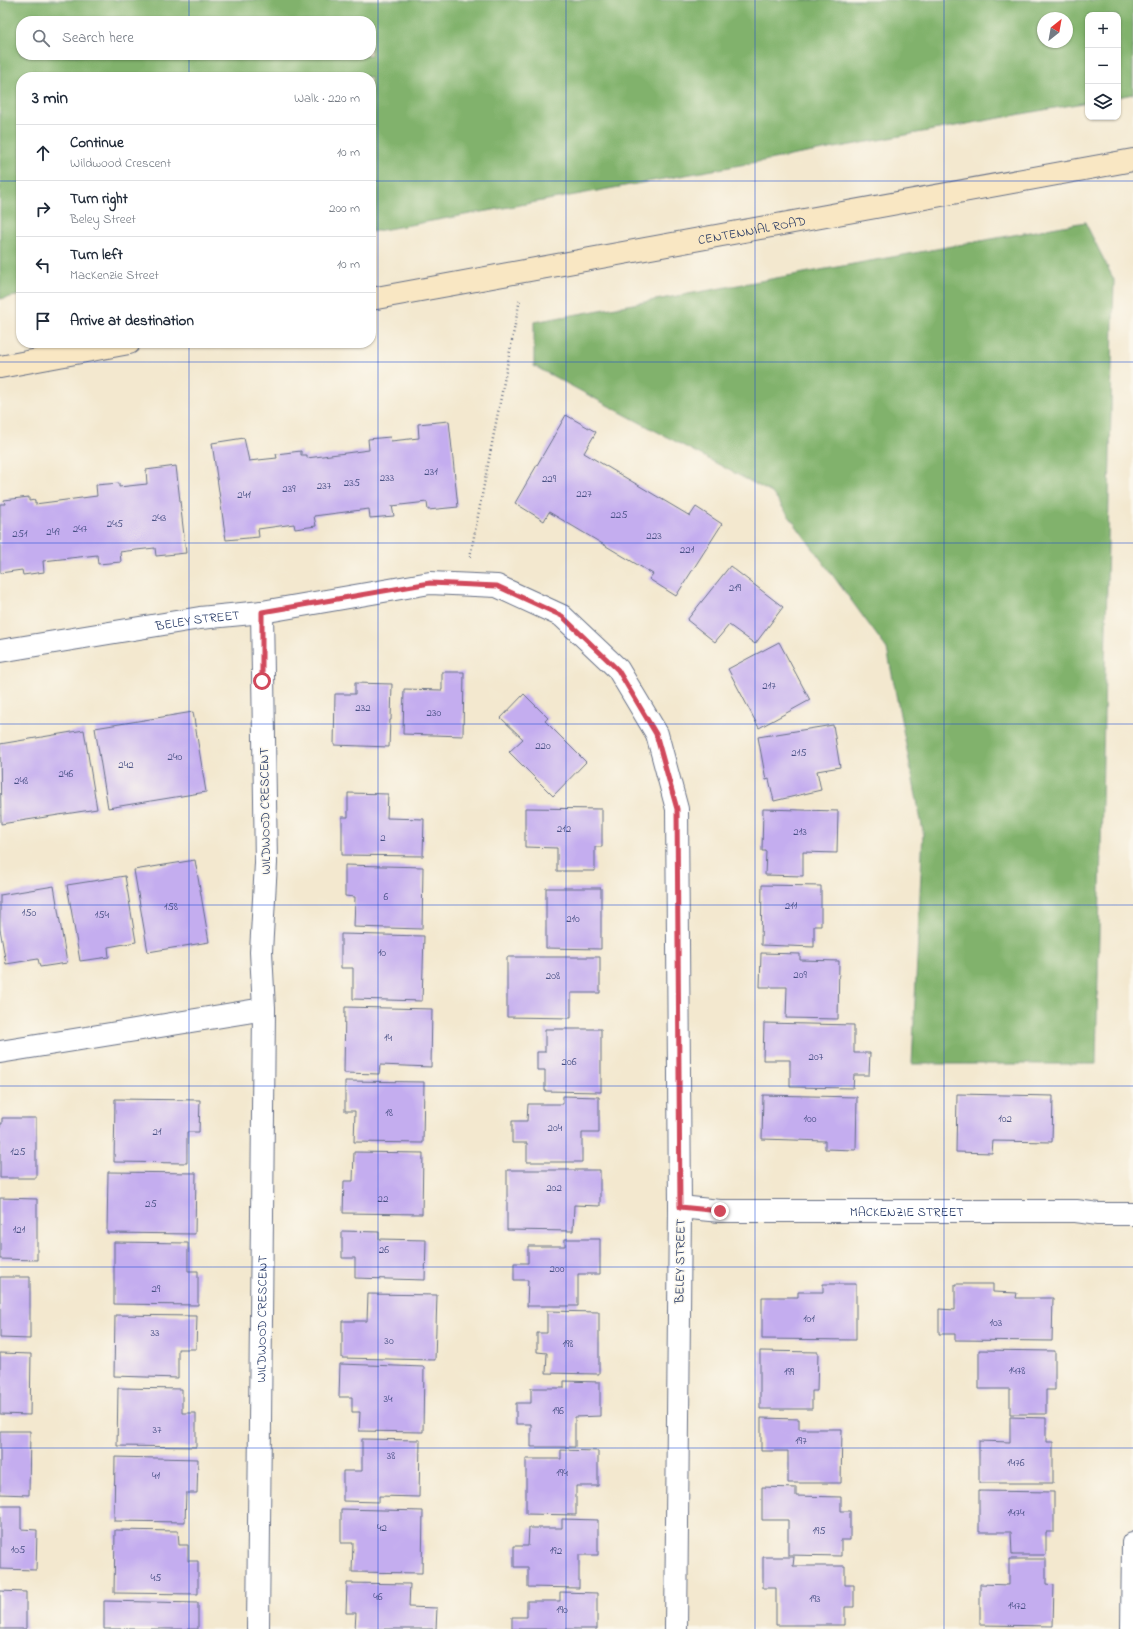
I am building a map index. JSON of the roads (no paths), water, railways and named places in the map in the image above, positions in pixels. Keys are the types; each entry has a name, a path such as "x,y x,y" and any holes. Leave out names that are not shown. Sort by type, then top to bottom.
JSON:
{"main road":[{"name":"CENTENNIAL ROAD","path":"376,298 1133,160"},
{"path":"0,367 103,348"}],"street":[{"name":"BELEY STREET","path":"0,651 200,618 262,612 430,583 497,586 562,616 618,670 656,734 677,809 680,1207 676,1629"},
{"name":"WILDWOOD CRESCENT","path":"258,1629 264,1009 261,952 266,863 262,612"},
{"path":"0,1052 264,1009"},
{"name":"MACKENZIE STREET","path":"680,1207 720,1211 1076,1211 1098,1214 1133,1214"},
{"path":"1132,1629 1133,1543"}]}
